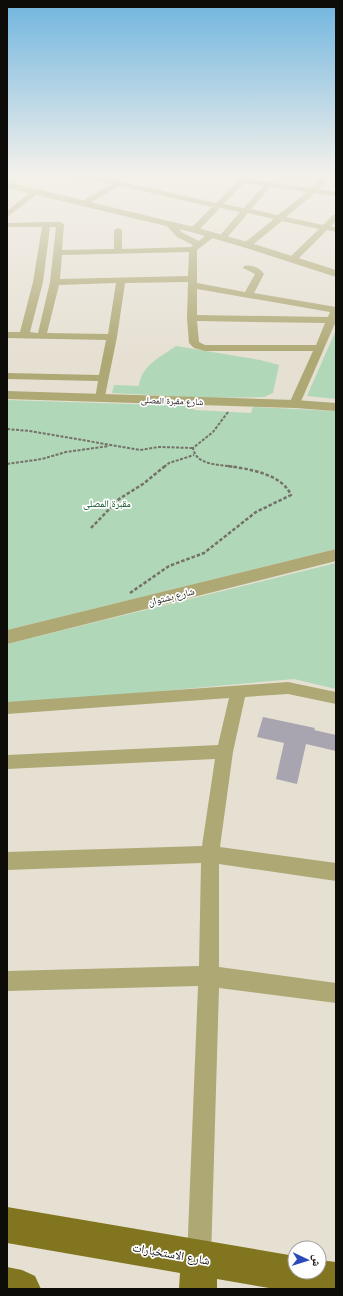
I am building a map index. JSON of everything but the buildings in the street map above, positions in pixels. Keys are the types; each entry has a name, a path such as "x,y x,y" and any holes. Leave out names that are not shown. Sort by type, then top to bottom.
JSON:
{"main road":[{"name":"شارع الاستخبارات","path":"7,1225 198,1274 336,1281"},
{"path":"7,1286 22,1289"}],"street":[{"path":"24,335 38,282 44,235"},
{"path":"42,335 55,282 59,235"},
{"path":"118,235 118,252"},
{"path":"181,235 196,247"},
{"path":"57,253 118,252 196,247 210,235"},
{"path":"213,235 336,274"},
{"path":"247,245 259,235"},
{"path":"292,260 316,235"},
{"path":"196,247 192,282 194,343 205,348 320,348"},
{"path":"247,268 257,271 260,274 248,295"},
{"path":"100,399 121,281"},
{"path":"55,282 192,282 335,313"},
{"path":"192,318 335,313"},
{"path":"295,404 335,313"},
{"path":"7,335 112,337"},
{"path":"7,376 104,378"},
{"name":"شارع مقبرة المصلى","path":"7,395 295,404 336,407"},
{"name":"شارع بشتوان","path":"7,637 336,555"},
{"path":"7,708 288,688 336,698"},
{"path":"198,1274 209,976 210,854 225,752 239,691"},
{"path":"7,762 225,752"},
{"path":"7,861 210,854 336,872"},
{"path":"7,981 209,976 336,993"}],"path":[{"path":"7,429 30,431 140,450 159,447 193,448 213,432 228,412 232,402"},
{"path":"7,464 42,459 66,452 112,446"},
{"path":"126,608 128,594 143,583 169,566 204,553 256,512 291,495 288,488 282,483 261,474 200,461 194,455 193,448"},
{"path":"91,528 119,499 143,484 169,463 194,455"}],"green space":[{"path":"336,330 336,399 307,396"},
{"path":"176,346 260,360 279,365 273,393 264,397 209,398 112,393 114,385 139,386 144,372 148,367"},
{"name":"مقبرة المصلى","path":"7,400 193,406 194,410 251,413 253,407 336,411 336,549 7,630"},
{"path":"336,563 336,689 294,679 7,705 7,644"}]}
